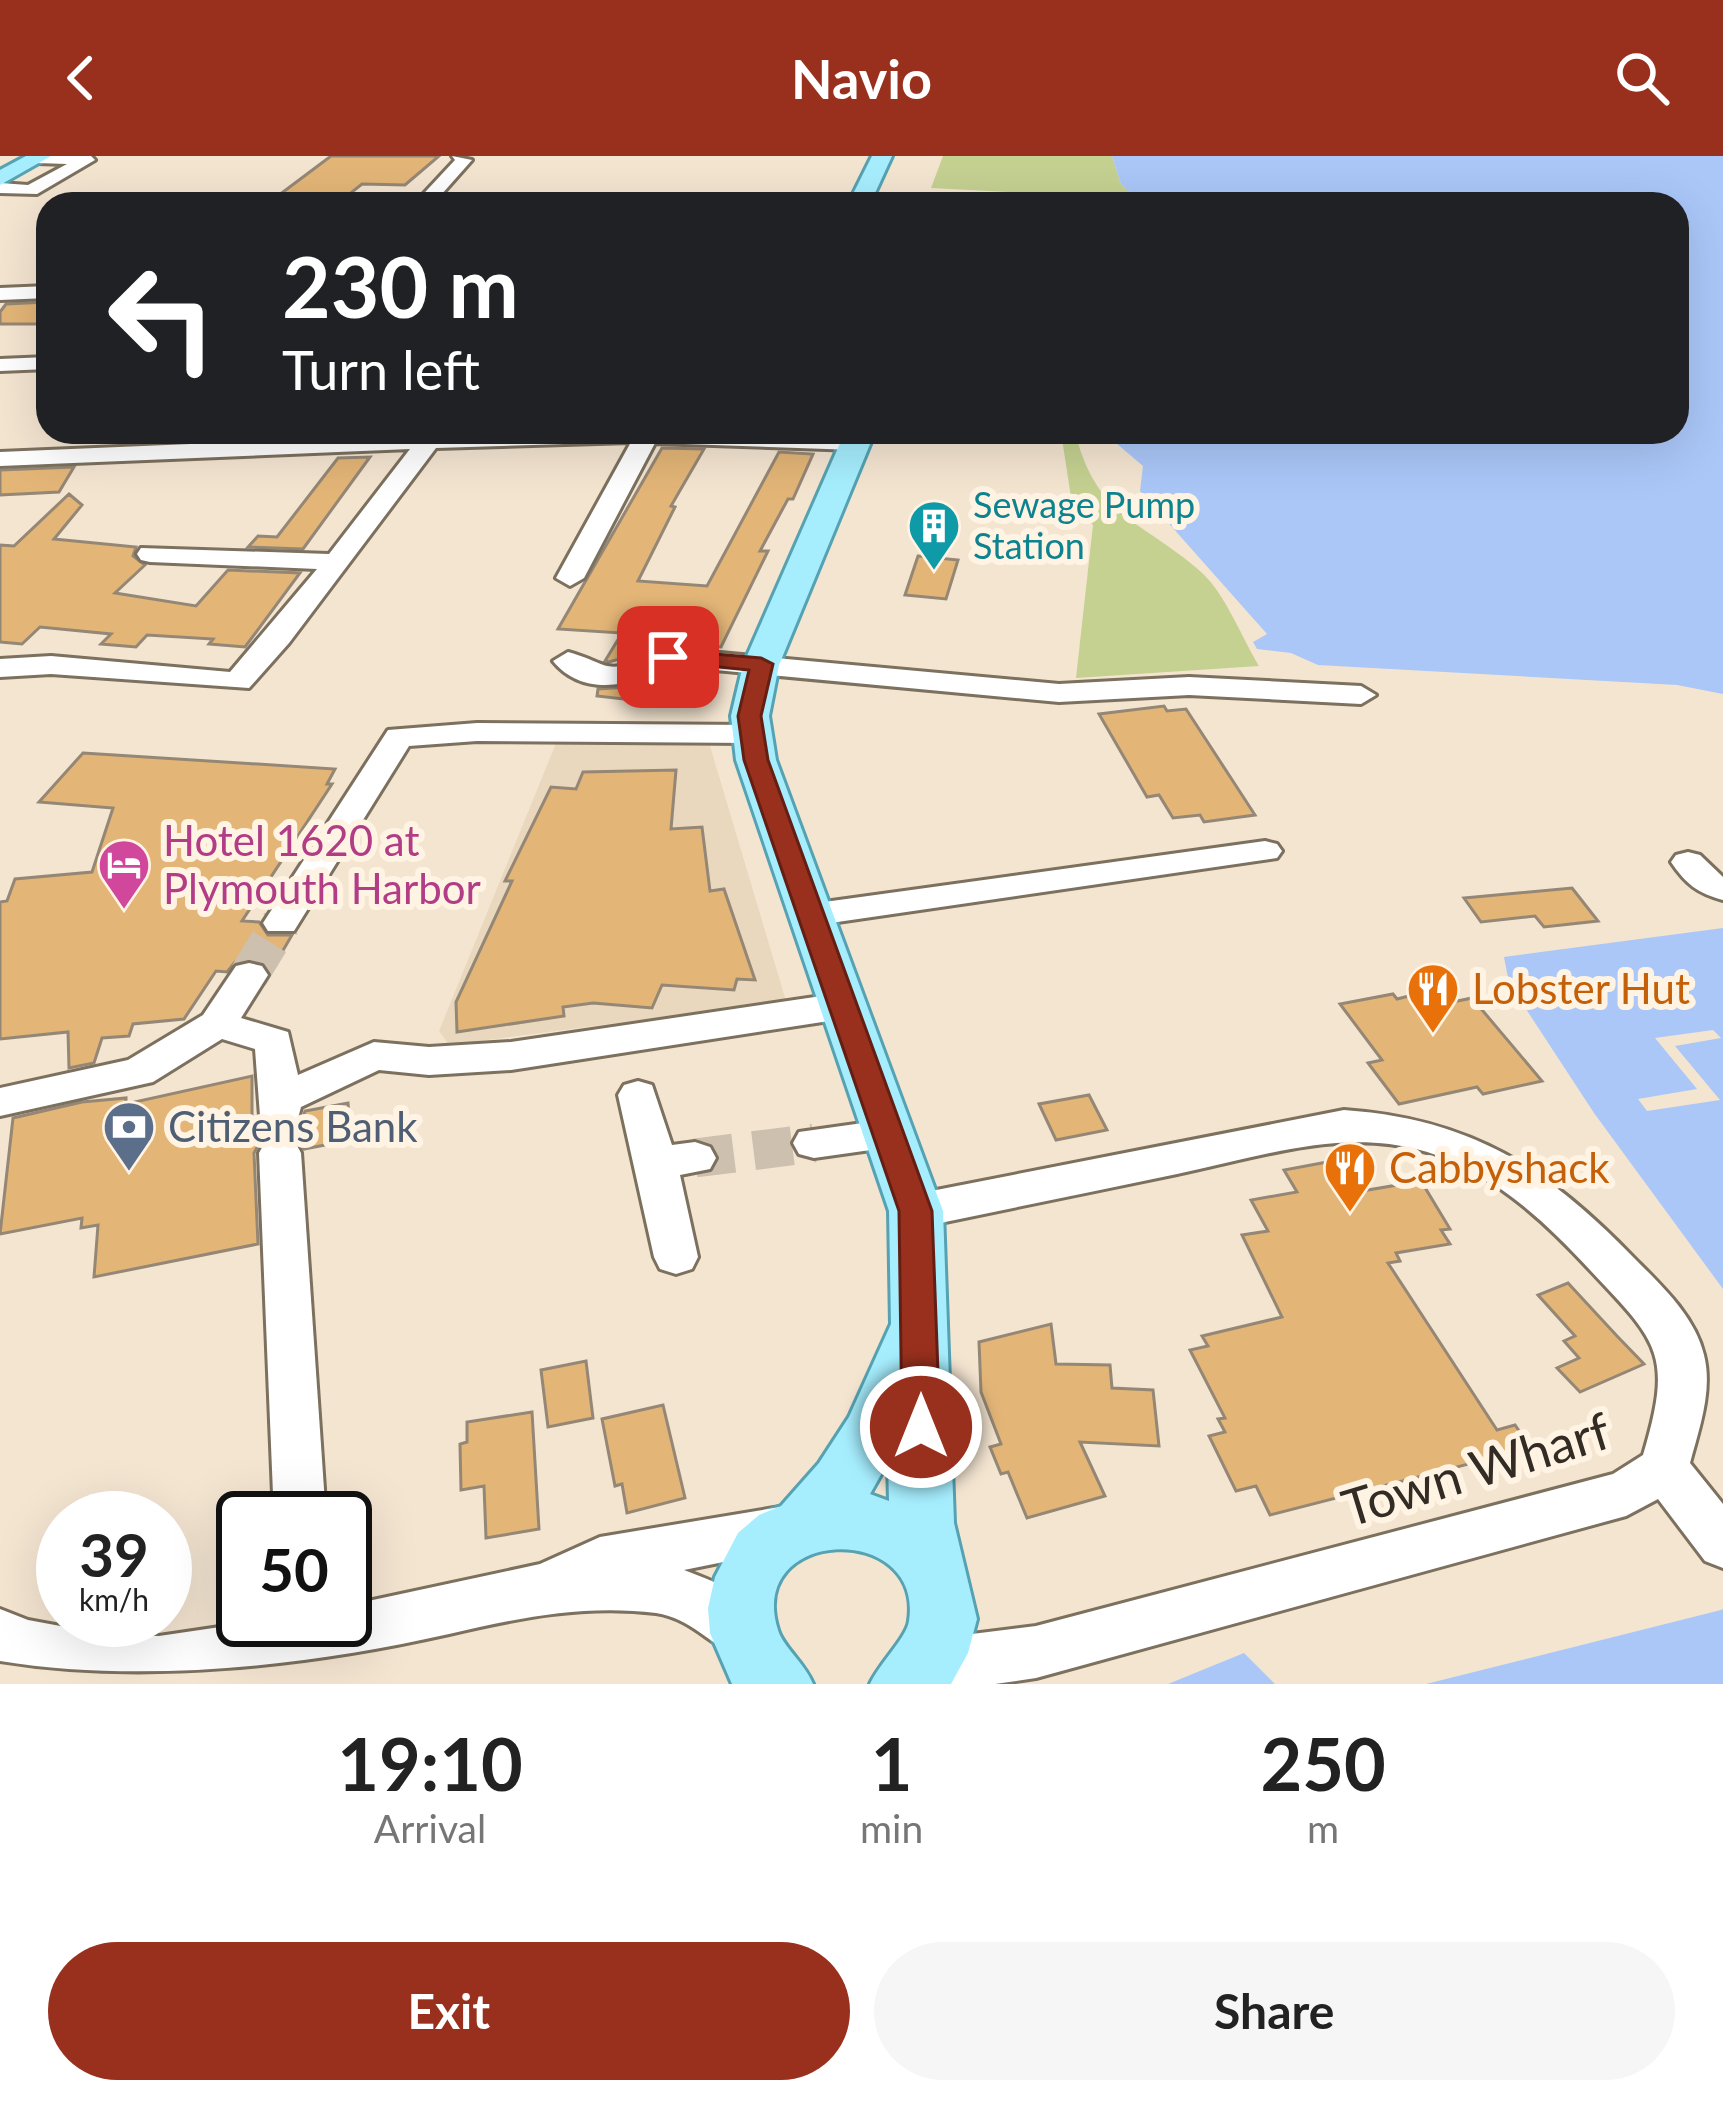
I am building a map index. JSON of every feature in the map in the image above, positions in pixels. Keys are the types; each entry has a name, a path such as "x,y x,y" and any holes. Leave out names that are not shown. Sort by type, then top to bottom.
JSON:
{"main road":[{"path":"865,192 882,156"},
{"path":"0,184 39,157"},
{"path":"854,444 761,664 749,716 756,760 916,1211 922,1523 938,1580 941,1630 915,1677"},
{"path":"764,1669 740,1608 745,1583 757,1560 823,1508 895,1386 919,1322"},
{"path":"801,1524 846,1516 879,1523 920,1551 938,1580"}],"street":[{"path":"433,192 464,160 460,156"},
{"path":"0,184 31,190 87,160 39,157"},
{"path":"0,294 36,292"},
{"path":"0,365 36,364"},
{"path":"0,459 132,444"},
{"path":"0,668 51,665 238,682 427,444"},
{"path":"570,578 656,444"},
{"path":"150,554 336,562"},
{"path":"661,620 655,639 668,657"},
{"path":"568,661 585,676 629,677 668,657 1059,693 1189,686 1360,695"},
{"path":"281,923 399,737 477,732 752,734"},
{"path":"810,915 1264,850"},
{"path":"1688,862 1706,883 1723,889"},
{"path":"0,1102 139,1072 218,1024 249,975"},
{"path":"280,1123 374,1056 429,1061 511,1056 842,1006"},
{"path":"218,1024 274,1041 298,1491"},
{"path":"638,1095 675,1160 676,1257"},
{"name":"Town Wharf","path":"915,1677 1036,1652 1626,1492 1664,1468 1683,1389 1682,1355 1657,1311 1584,1233 1529,1184 1447,1142 1408,1130 1343,1125 916,1211"},
{"path":"814,1143 891,1134"},
{"path":"1664,1468 1723,1544"},
{"path":"546,1587 601,1561 801,1524"},
{"path":"372,1618 546,1587 657,1588 690,1593 717,1608 764,1669"},
{"path":"0,1635 28,1646 125,1663 159,1663 230,1647"}],"shaded area":[{"path":"556,743 710,746 786,1001 449,1045 439,1031"}],"green space":[{"path":"943,156 1112,156 1121,184 1130,192 1006,192 931,188"},
{"path":"1063,444 1079,444 1109,501 1210,581 1259,666 1076,678 1093,525 1072,504"}],"water":[{"path":"1112,156 1723,156 1723,694 1677,685 1318,665 1291,653 1257,649 1253,642 1267,634 1140,491 1143,466 1117,444 1689,444 1689,192 1130,192 1121,184"},
{"path":"1723,928 1723,1289 1594,1113 1509,983 1504,957"},
{"path":"1721,1610 1723,1684 1426,1684"},
{"path":"1244,1653 1275,1684 1168,1684"}],"pier":[{"path":"1713,1030 1721,1038 1675,1046 1720,1100 1647,1111 1638,1099 1697,1089 1655,1038"}],"building":[{"path":"331,156 439,156 405,185 362,184 352,192 283,192"},
{"path":"36,303 36,324 0,324 6,304"},
{"path":"662,448 704,449 671,506 675,507 638,581 707,586 779,452 813,454 793,499 788,499 760,551 768,551 721,647 679,645 674,638 679,618 659,608 643,619 637,638 644,652 605,661 622,633 558,629"},
{"path":"370,457 303,549 248,547 258,536 277,537 338,458"},
{"path":"74,467 59,492 0,495 0,470"},
{"path":"69,494 82,505 54,539 136,547 133,556 145,565 115,593 196,606 228,570 300,573 245,647 209,644 213,639 147,635 136,647 101,644 111,634 40,627 22,644 0,642 0,545 14,546"},
{"name":"Sewage Pump Station","path":"918,556 958,560 946,599 905,595"},
{"path":"673,671 703,673 685,706 597,696 598,689 627,687"},
{"path":"1164,706 1167,711 1186,709 1255,815 1204,822 1200,815 1173,818 1159,795 1147,797 1099,714"},
{"name":"Hotel 1620 at Plymouth Harbor","path":"83,753 335,769 327,784 332,784 242,921 259,922 268,935 292,935 271,971 263,962 250,959 235,962 227,972 216,971 184,1019 133,1024 129,1036 102,1038 94,1063 69,1068 68,1032 0,1039 0,902 7,901 15,879 92,872 113,808 39,802"},
{"path":"676,770 671,829 702,827 710,891 724,889 755,980 737,979 734,990 662,985 652,1008 593,1003 563,1007 564,1016 457,1032 456,1002 512,881 505,881 551,787 576,789 583,772"},
{"path":"1572,888 1598,921 1544,927 1535,916 1481,922 1464,898"},
{"name":"Lobster Hut","path":"1393,994 1397,999 1409,996 1419,1009 1472,998 1542,1081 1483,1094 1477,1087 1399,1104 1368,1063 1382,1060 1340,1004"},
{"name":"Citizens Bank","path":"252,1076 252,1117 277,1134 261,1140 254,1153 258,1244 94,1277 98,1225 81,1228 82,1218 0,1234 13,1118 82,1102 126,1098 126,1104"},
{"path":"1089,1095 1107,1130 1056,1140 1039,1104"},
{"path":"348,1103 351,1140 304,1149 296,1138 285,1135 300,1127 305,1111"},
{"path":"1338,1160 1356,1192 1421,1181 1450,1229 1441,1230 1450,1244 1396,1253 1400,1261 1388,1263 1497,1430 1515,1425 1531,1448 1270,1515 1256,1486 1236,1491 1209,1436 1225,1432 1218,1419 1225,1418 1190,1350 1208,1346 1202,1336 1282,1317 1242,1235 1268,1231 1251,1200 1297,1192 1284,1170"},
{"path":"1568,1283 1644,1364 1580,1392 1557,1368 1579,1358 1564,1341 1575,1336 1538,1295"},
{"path":"1051,1324 1056,1364 1110,1365 1112,1388 1153,1390 1159,1446 1080,1442 1105,1496 1027,1518 1008,1472 1001,1474 990,1447 1001,1444 981,1392 979,1342"},
{"path":"586,1361 593,1418 548,1427 541,1370"},
{"path":"663,1405 685,1498 627,1513 622,1484 615,1486 602,1419"},
{"path":"532,1412 539,1529 486,1538 484,1486 461,1490 460,1444 467,1442 467,1422"}],"tunnel":[{"path":"249,975 281,923"},
{"path":"695,1158 814,1143"}],"place":[{"name":"Sewage Pump Station","path":"934,572"},
{"name":"Hotel 1620 at Plymouth Harbor","path":"124,911"},
{"name":"Lobster Hut","path":"1433,1035"},
{"name":"Citizens Bank","path":"129,1173"},
{"name":"Cabbyshack","path":"1350,1214"}],"route":[{"path":"668,657 761,664 749,716 756,760 916,1211 921,1427"}]}
